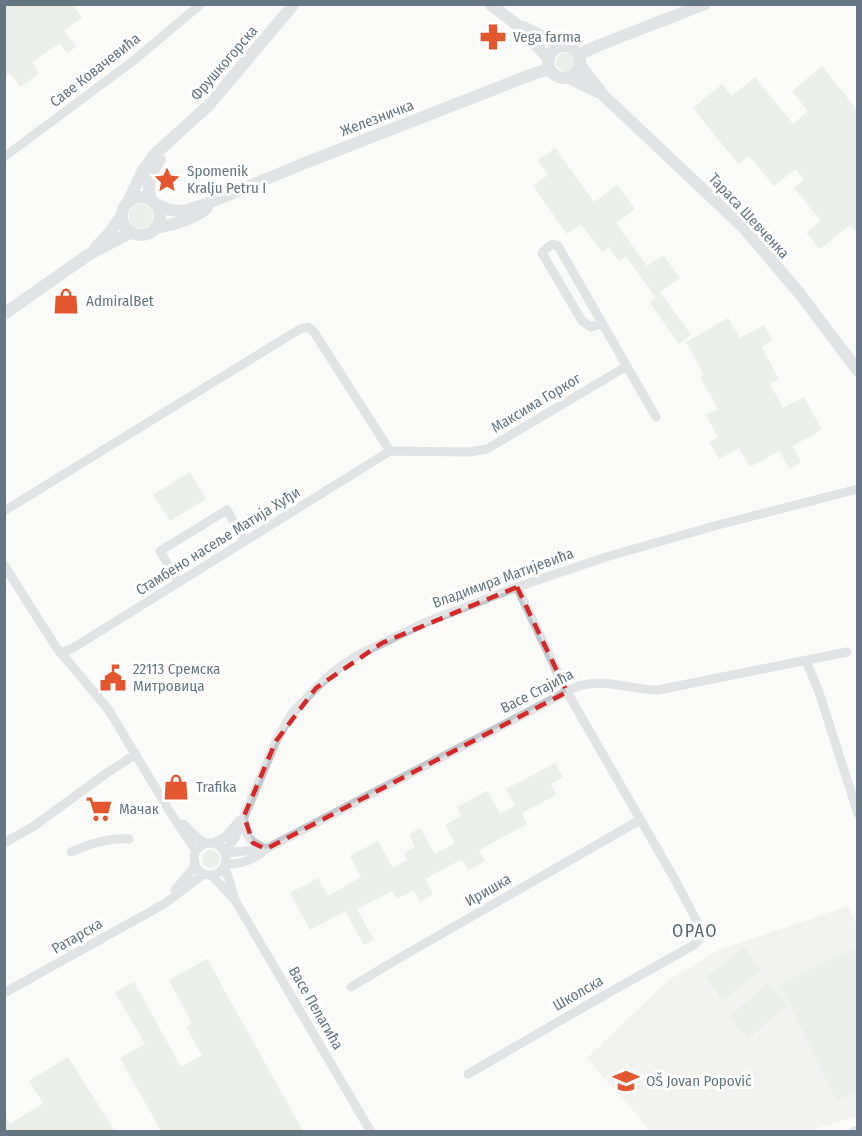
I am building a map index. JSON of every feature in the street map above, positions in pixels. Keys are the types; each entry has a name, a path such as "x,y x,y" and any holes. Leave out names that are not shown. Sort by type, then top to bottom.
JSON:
{"street":[{"name":"Фрушкогорска","path":"128,202 148,162 209,105 294,4"},
{"path":"490,4 516,24 562,46 572,48 579,60"},
{"path":"516,24 550,64 557,76 567,77 575,73 579,60 597,46 705,4"},
{"name":"Саве Ковачевића","path":"4,157 133,61 199,5"},
{"path":"550,64 554,51 562,46"},
{"name":"Тараса Шевченка","path":"579,60 604,96 745,230 800,294 858,371"},
{"name":"Железничка","path":"154,202 170,210 184,211 217,200 550,64"},
{"name":"Тараса Шевченка","path":"567,77 604,96"},
{"name":"Фрушкогорска","path":"154,202 148,192 151,175 173,139"},
{"path":"88,255 111,231 128,202 137,197 147,198 154,202 159,214 158,224 147,234 136,234 124,225 122,215"},
{"name":"Железничка","path":"155,228 167,226 201,213 217,200"},
{"path":"4,314 88,255 132,232"},
{"path":"602,323 591,327 582,321 542,253 547,248 553,244 558,246 656,417"},
{"path":"4,511 300,328 308,327 314,332 390,451"},
{"name":"Максима Горког","path":"390,451 469,452 487,449 627,366"},
{"name":"Стамбено насеље Матија Хуђи","path":"60,653 73,648 390,451"},
{"name":"Владимира Матијевића","path":"225,852 235,838 276,741 292,713 333,672 356,656 424,623 517,587 606,557 858,489"},
{"path":"178,583 160,551 227,510 245,541"},
{"path":"4,565 60,653 108,709 196,851"},
{"path":"517,587 567,692 640,820"},
{"name":"Васе Стајића","path":"225,866 248,861 266,849 586,683 618,684 657,690 847,652"},
{"path":"806,662 819,692 858,814"},
{"path":"4,843 34,826 136,754"},
{"path":"170,812 200,840 210,843 220,846 225,852 225,866 219,873 207,875 198,869 194,857 200,846 210,843"},
{"path":"244,816 248,837 253,843 266,849"},
{"name":"Владимира Матијевића","path":"210,843 225,837 244,816"},
{"name":"Школска","path":"468,1074 696,944 701,936 701,929 640,820"},
{"name":"Иришка","path":"351,987 640,820"},
{"path":"71,852 89,844 129,839"},
{"name":"Васе Стајића","path":"225,852 266,849"},
{"name":"Ратарска","path":"164,903 192,870 195,863"},
{"name":"Васе Пелагића","path":"225,866 235,900 370,1131"},
{"name":"Васе Пелагића","path":"207,875 235,900"},
{"name":"Ратарска","path":"4,993 164,903 207,875"}],"highlighted area":[{"path":"517,587 567,692 266,849 253,843 244,816 276,741 316,688 382,643"}],"shaded area":[{"path":"5,4 73,5 82,18 64,30 76,47 67,53 60,43 32,62 39,74 20,87 10,73 5,76"},
{"path":"561,53 569,53 574,58 572,69 561,71 556,66 556,58"},
{"path":"822,66 857,110 858,234 850,225 820,249 806,232 821,221 794,188 804,180 796,169 774,186 749,156 738,164 693,108 722,84 732,96 755,77 793,124 808,111 792,91"},
{"path":"555,148 594,202 617,185 635,209 616,223 647,266 663,255 680,278 660,292 691,335 679,344 650,303 656,298 626,256 619,261 609,247 602,252 581,224 567,234 533,186 548,175 538,160"},
{"path":"141,204 150,207 153,216 150,225 141,228 132,225 129,216 132,207"},
{"path":"728,318 740,338 764,325 772,340 761,347 779,379 770,384 783,408 804,397 822,430 792,446 801,462 790,469 779,451 750,467 739,448 719,459 709,442 718,437 706,415 718,409 700,377 704,374 686,342"},
{"path":"190,472 206,499 170,521 153,495"},
{"path":"555,763 563,777 551,784 556,795 522,813 527,824 479,850 485,861 468,870 462,859 425,879 433,894 420,902 414,890 397,899 392,891 357,909 374,940 364,945 345,911 310,930 290,893 318,878 328,896 361,877 350,856 378,841 393,868 408,860 404,853 415,847 409,834 420,828 435,854 455,843 445,825 461,816 457,807 487,791 500,814 515,805 506,789"},
{"path":"211,850 217,853 220,859 217,865 211,868 205,865 202,859 205,853"},
{"path":"848,906 858,928 857,1116 808,1131 651,1131 587,1058 669,980 719,950"},
{"path":"744,947 761,970 723,1000 705,978"},
{"path":"852,949 858,960 857,1091 837,1101 780,984"},
{"path":"207,959 303,1131 161,1131 120,1058 145,1044 115,992 134,982 181,1067 202,1055 186,1027 192,1023 169,980"},
{"path":"768,983 787,1005 748,1039 729,1017"},
{"path":"68,1057 115,1131 5,1131 5,1116 10,1124 43,1103 29,1081"}],"place":[{"name":"Vega farma","path":"493,37"},
{"name":"Spomenik Kralju Petru I","path":"167,180"},
{"name":"AdmiralBet","path":"66,301"},
{"name":"22113 Сремска Митровица","path":"113,678"},
{"name":"Trafika","path":"176,787"},
{"name":"Мачак","path":"99,809"},
{"name":"OŠ Jovan Popović","path":"626,1081"}],"district":[{"name":"ОРАО","path":"695,931"}]}
